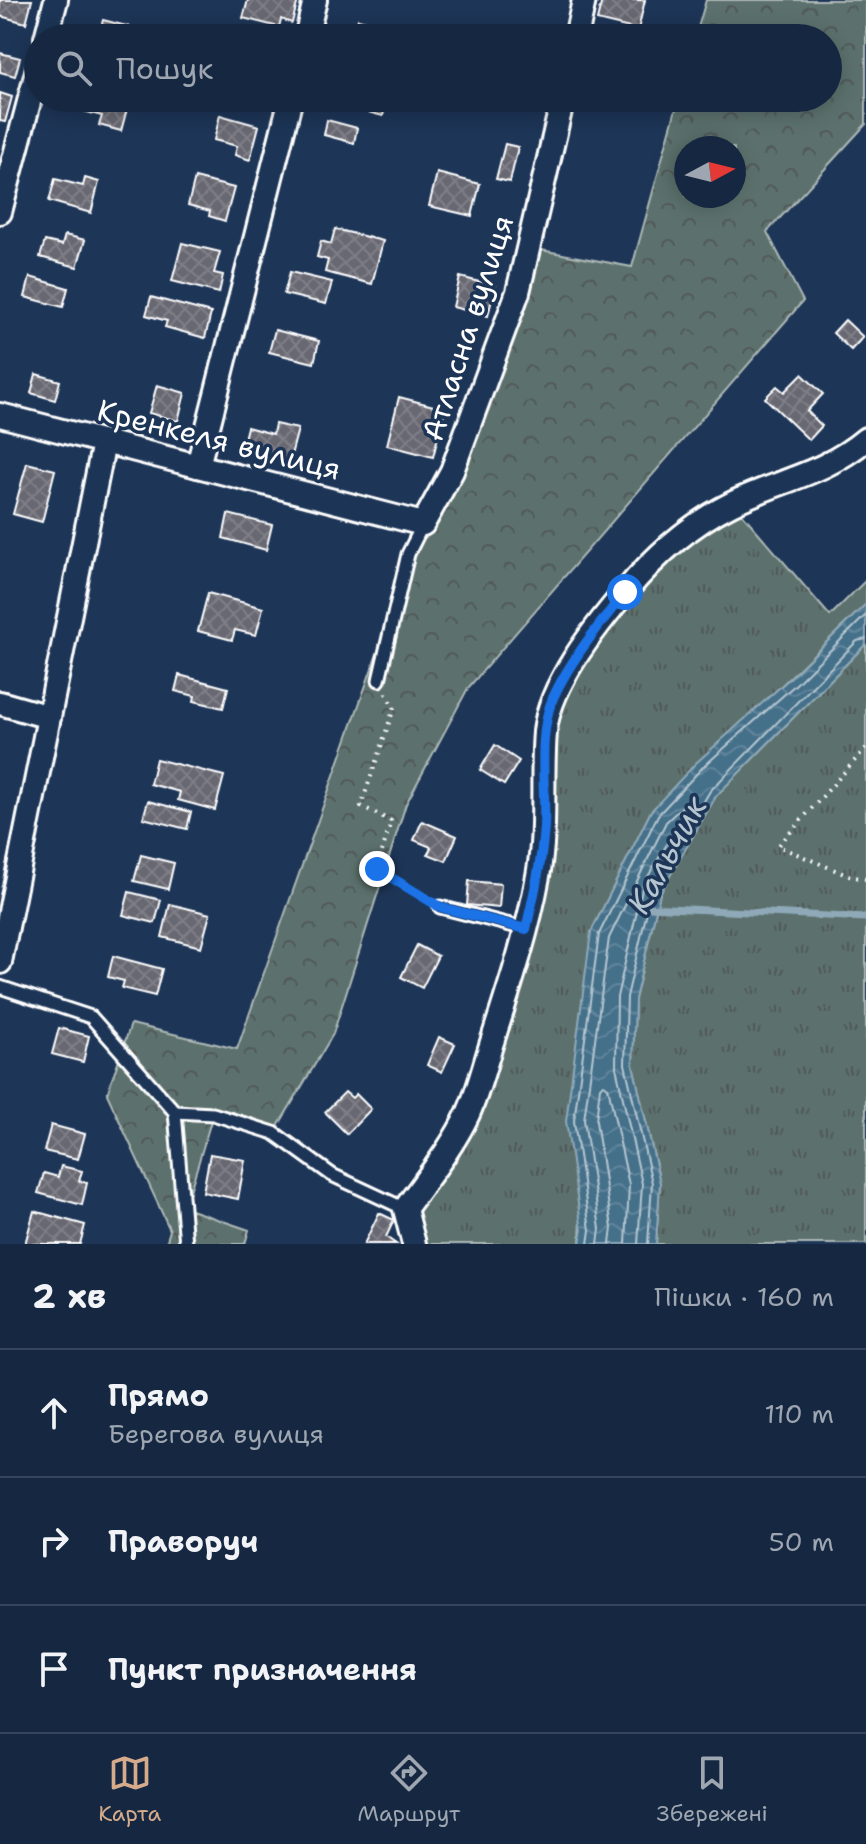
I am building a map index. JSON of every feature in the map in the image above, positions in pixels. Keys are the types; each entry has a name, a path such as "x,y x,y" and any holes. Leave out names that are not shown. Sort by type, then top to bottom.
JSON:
{"street":[{"path":"50,24 56,0"},
{"path":"309,24 315,0"},
{"path":"579,24 584,0"},
{"path":"0,212 26,112"},
{"path":"198,466 287,112"},
{"name":"Атласна вулиця","path":"423,524 452,471 518,292 560,112"},
{"name":"Кренкеля вулиця","path":"0,415 423,524"},
{"path":"414,1244 405,1209 469,1112 526,929 538,876 544,828 545,730 552,700 581,649 625,592 666,548 697,522 733,503 823,469 866,439"},
{"path":"0,962 104,442"},
{"path":"0,703 49,717"}],"lane":[{"path":"379,680 408,554 423,524"},
{"path":"440,907 526,929"},
{"path":"0,987 91,1017 175,1112 186,1244"},
{"path":"175,1112 213,1114 274,1133 332,1175 405,1209"}],"path":[{"path":"394,708 361,806 391,821 377,869 440,907"},
{"path":"866,748 778,846 849,876 866,879"}],"green space":[{"path":"706,0 866,0 866,124 767,232 803,301 468,688 406,804 333,1034 274,1133 213,1114 185,1208 249,1230 245,1244 166,1244 170,1230 107,1094 131,1024 237,1049 423,524 530,248 632,267 675,112 842,112 842,24 699,24"},
{"path":"733,503 830,616 866,580 866,604 651,811 591,932 580,1244 414,1244 405,1209 448,1148 526,929 545,730 625,592"},
{"path":"866,644 866,1244 656,1244 660,1183 633,1065 635,999 660,893 716,796"}],"water":[{"name":"Кальчик","path":"866,604 866,644 716,796 660,893 635,999 633,1065 660,1183 656,1244 580,1244 582,1231 566,1121 591,932 651,811 696,763"}],"building":[{"path":"0,0 32,0 26,23 0,16"},
{"path":"248,0 298,0 292,23 281,19 280,24 267,24 243,18"},
{"path":"602,0 645,0 639,24 613,24 597,20"},
{"path":"358,19 379,24 357,24"},
{"path":"0,53 20,58 15,76 0,72"},
{"path":"0,93 12,97 5,122 0,121"},
{"path":"87,112 126,112 121,131 99,125 102,116"},
{"path":"220,115 259,126 250,160 235,155 237,146 214,140"},
{"path":"327,120 357,128 354,143 324,135"},
{"path":"505,144 518,147 510,182 496,179"},
{"path":"437,173 480,184 472,216 429,206"},
{"path":"85,178 99,182 91,213 49,201 55,179 83,186"},
{"path":"195,178 234,188 225,221 209,216 210,211 188,205"},
{"path":"335,229 383,241 372,284 325,272 328,260 317,257 321,241 331,244"},
{"path":"65,235 85,240 77,267 40,257 45,241 62,245"},
{"path":"182,243 220,252 214,273 223,275 219,293 172,281"},
{"path":"290,272 332,282 326,304 284,294"},
{"path":"30,277 68,288 63,307 25,297"},
{"path":"460,277 495,286 488,316 453,307"},
{"path":"151,297 211,313 205,338 165,327 167,321 146,315"},
{"path":"845,320 863,337 851,350 833,333"},
{"path":"275,330 319,341 314,363 269,352"},
{"path":"36,374 60,381 55,400 31,393"},
{"path":"802,374 823,394 807,411 822,426 809,440 765,398 777,386 784,392"},
{"path":"157,385 185,393 178,421 149,413"},
{"path":"399,397 445,409 433,457 387,445"},
{"path":"275,424 298,429 290,459 242,447 247,427 273,434"},
{"path":"27,463 55,470 42,522 13,514"},
{"path":"228,514 272,525 266,550 223,538"},
{"path":"208,593 263,608 256,635 235,630 232,640 198,631"},
{"path":"179,675 228,688 223,708 194,701 195,696 175,691"},
{"path":"495,745 519,761 504,785 480,770"},
{"path":"156,759 224,776 215,810 178,800 180,792 150,784"},
{"path":"148,801 191,812 187,829 143,818"},
{"path":"422,821 457,836 446,861 428,854 431,847 414,840"},
{"path":"141,855 174,863 168,889 134,881"},
{"path":"469,881 501,884 499,908 467,905"},
{"path":"129,892 161,900 155,923 123,915"},
{"path":"170,904 210,914 201,947 162,937"},
{"path":"417,945 438,956 422,988 401,977"},
{"path":"113,956 162,969 155,996 122,988 124,981 108,977"},
{"path":"59,1028 89,1036 83,1062 52,1054"},
{"path":"439,1037 455,1044 442,1072 427,1065"},
{"path":"345,1092 352,1098 356,1094 371,1109 347,1134 325,1112"},
{"path":"51,1125 85,1134 78,1159 44,1151"},
{"path":"210,1154 245,1160 238,1199 203,1192"},
{"path":"61,1166 82,1171 79,1181 87,1183 82,1205 38,1193 44,1173 58,1177"},
{"path":"34,1211 85,1225 80,1244 25,1244"},
{"path":"379,1213 394,1220 386,1237 396,1244 364,1244"}],"waterway":[{"name":"Кальчик","path":"648,907 866,918"}],"route":[{"path":"377,869 440,907 526,929 538,876 544,828 545,730 552,700 581,649 625,592"}]}
